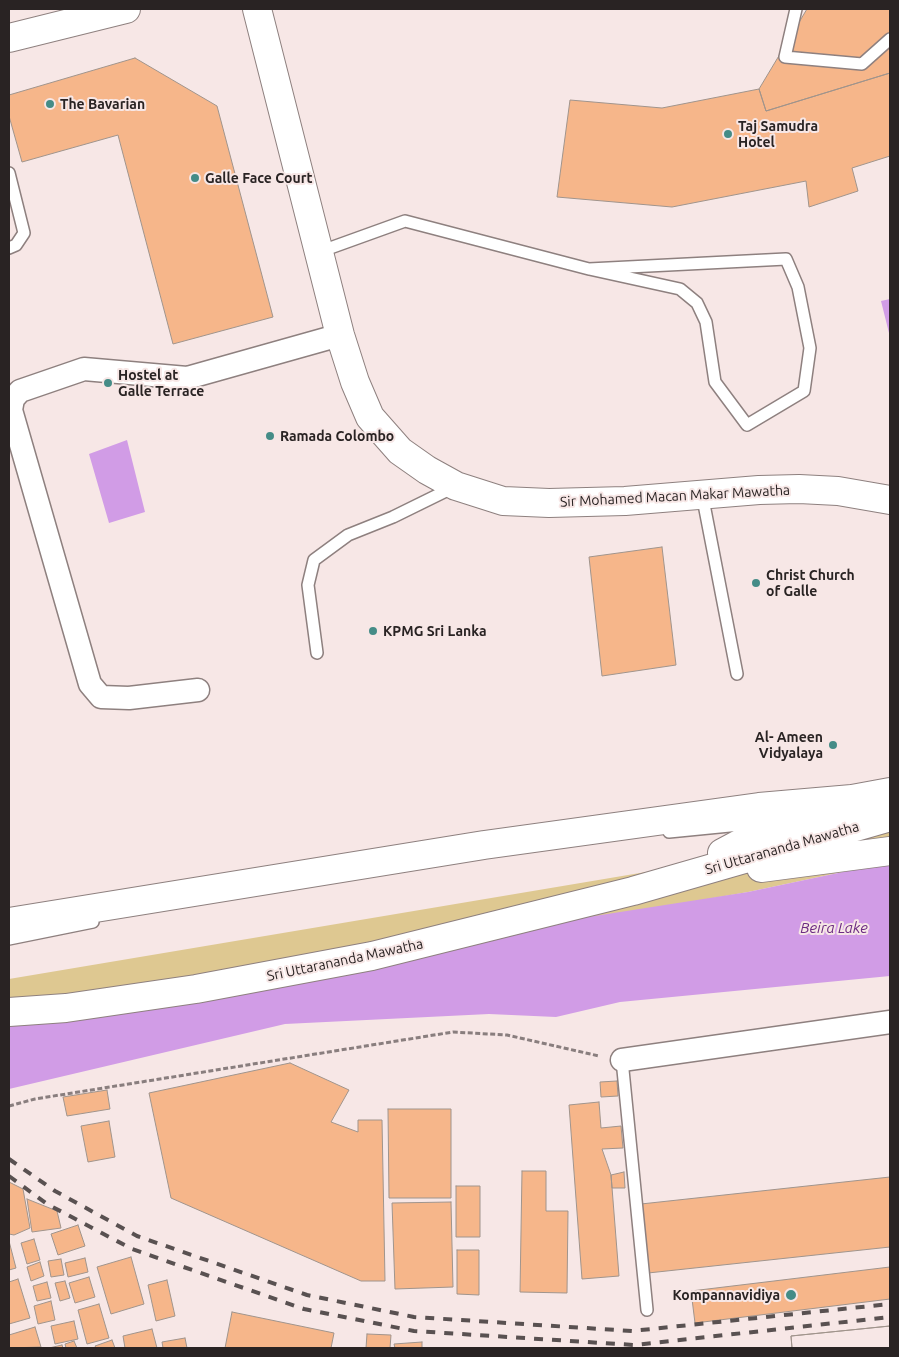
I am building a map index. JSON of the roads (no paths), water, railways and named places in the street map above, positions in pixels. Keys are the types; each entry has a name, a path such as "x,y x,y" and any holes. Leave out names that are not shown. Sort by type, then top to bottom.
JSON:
{"main road":[{"path":"9,38 126,9"},
{"name":"Sir Mohamed Macan Makar Mawatha","path":"257,9 340,335 355,382 370,417 400,451 427,470 456,486 503,501 549,503 625,501 702,494 799,489 838,491 890,500"},
{"name":"Sri Uttarananda Mawatha","path":"675,879 784,820 852,799 890,792"},
{"path":"9,922 484,845 759,807 852,799"},
{"name":"Sri Uttarananda Mawatha","path":"9,1012 66,1008 196,989 372,956 633,891 890,817"},
{"path":"675,879 880,853"}],"street":[{"path":"198,690 129,698 101,698 90,684 12,410 12,399 20,391 84,369 187,378 340,335"},
{"path":"622,1060 890,1022"}],"lane":[{"path":"796,9 785,57 862,64 890,39"},
{"path":"9,173 24,233 16,245 9,248"},
{"path":"319,252 404,220 589,269 680,288 697,303 706,322 715,382 747,425 804,391 810,348 798,287 786,259 589,269"},
{"path":"317,653 308,586 314,560 348,535 394,518 456,486"},
{"path":"702,494 737,674"},
{"path":"562,846 650,833 711,830 784,820"},
{"path":"9,939 235,895 445,864"},
{"path":"622,1060 647,1310"}],"water":[{"path":"890,299 890,337 881,301"},
{"path":"127,440 145,512 109,523 89,454"},
{"name":"Beira Lake","path":"890,862 890,976 620,1002 556,1017 489,1014 285,1024 9,1089 9,1021 486,933 748,892"}],"railway":[{"path":"9,1159 55,1191 137,1236 307,1295 414,1317 632,1331 890,1304"},
{"path":"9,1176 47,1204 132,1249 304,1309 414,1331 634,1345 890,1317"}],"place":[{"name":"The Bavarian","path":"50,104"},
{"name":"Taj Samudra Hotel","path":"728,134"},
{"name":"Galle Face Court","path":"195,178"},
{"name":"Hostel at Galle Terrace","path":"108,383"},
{"name":"Ramada Colombo","path":"270,436"},
{"name":"Christ Church of Galle","path":"756,583"},
{"name":"KPMG Sri Lanka","path":"373,631"},
{"name":"Al- Ameen Vidyalaya","path":"833,745"},
{"name":"Kompannavidiya","path":"791,1295"}]}
